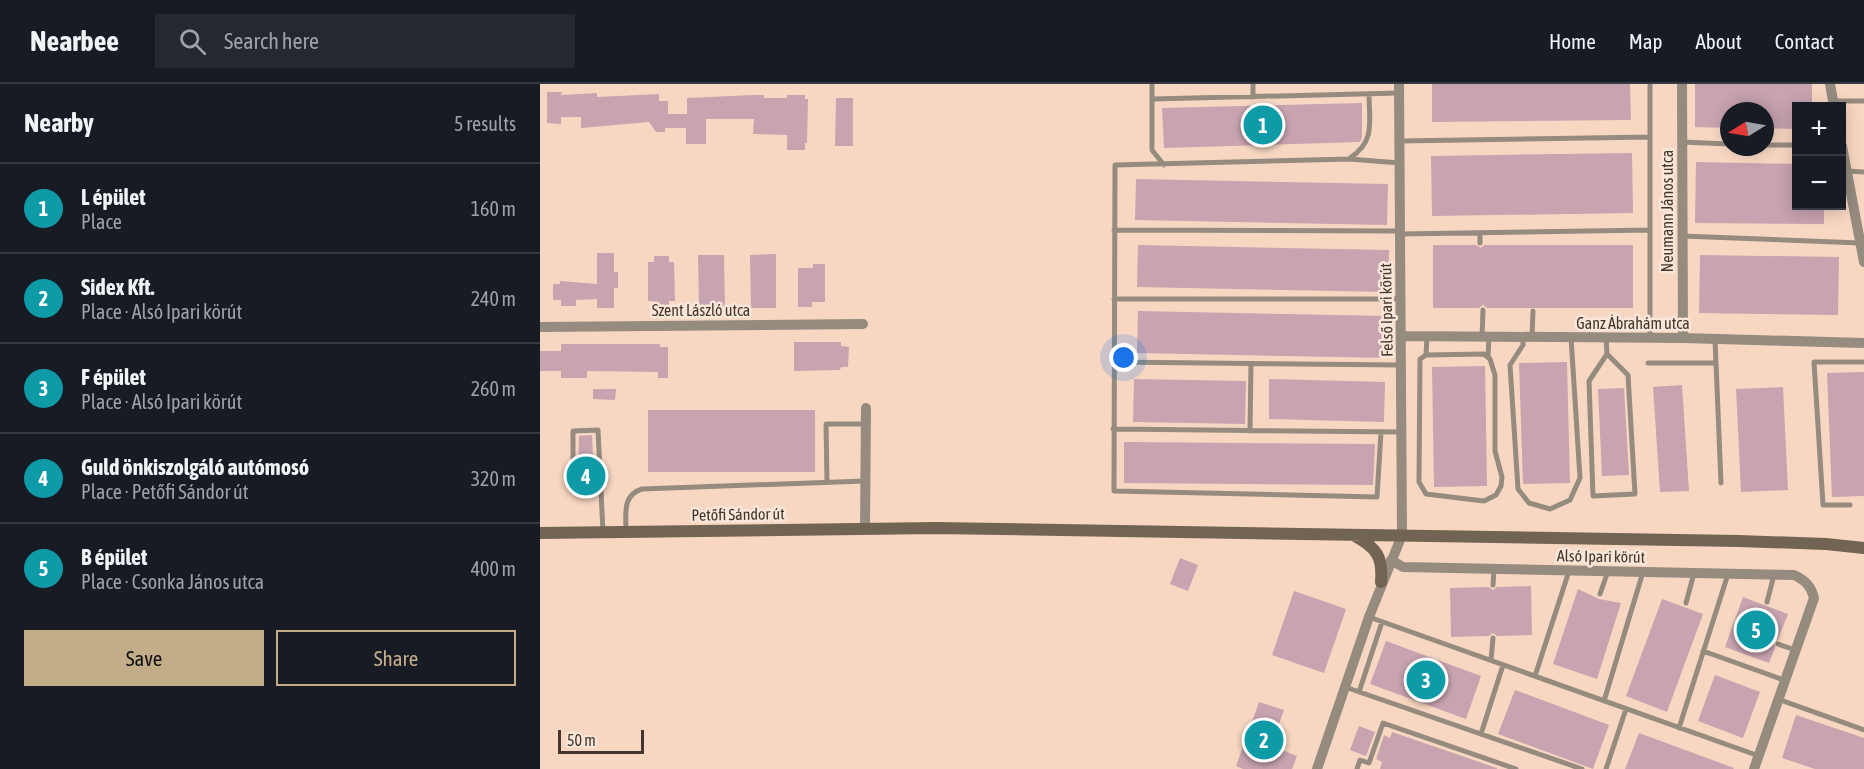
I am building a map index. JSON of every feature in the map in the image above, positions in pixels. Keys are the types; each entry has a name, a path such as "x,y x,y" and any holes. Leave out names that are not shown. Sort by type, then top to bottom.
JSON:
{"main road":[{"name":"Petőfi Sándor út","path":"540,533 936,528 1826,544 1864,548"},
{"path":"1352,534 1377,551 1382,561 1381,582"}],"street":[{"name":"Neumann János utca","path":"1682,84 1683,338"},
{"path":"1830,84 1834,102"},
{"name":"Felső Ipari körút","path":"1399,88 1402,535"},
{"path":"1846,171 1864,262"},
{"name":"Szent László utca","path":"540,327 863,324"},
{"name":"Ganz Ábrahám utca","path":"1402,336 1683,338 1864,343"},
{"path":"865,529 866,408"},
{"path":"1317,769 1381,582 1402,535"},
{"name":"Alsó Ipari körút","path":"1391,560 1403,567 1794,575 1809,585 1814,598 1795,650"},
{"path":"1758,765 1795,650"}],"lane":[{"path":"1152,84 1152,150 1164,165"},
{"path":"1253,84 1253,97"},
{"path":"1650,84 1650,338"},
{"path":"1153,99 1368,94 1399,88"},
{"path":"1349,159 1361,151 1368,141 1368,94"},
{"path":"1846,103 1864,102"},
{"path":"1399,141 1650,137"},
{"path":"1682,142 1720,144"},
{"path":"1774,145 1792,146"},
{"path":"1381,432 1377,496 1114,492 1115,165 1349,159 1400,163"},
{"path":"1846,171 1864,172"},
{"path":"1114,231 1650,231"},
{"path":"1480,232 1480,243"},
{"path":"1682,236 1860,243"},
{"path":"1114,299 1401,299"},
{"path":"1483,310 1488,356 1495,375 1496,451 1502,477 1496,495 1484,501 1465,497 1430,496 1420,487 1418,362 1426,355 1488,356"},
{"path":"1533,311 1528,337 1509,366 1518,489 1529,503 1550,509 1570,500 1580,478 1571,337"},
{"path":"1426,355 1427,337"},
{"path":"1606,338 1607,354 1589,381 1593,496 1635,494 1628,375 1607,354"},
{"path":"1715,339 1721,483"},
{"path":"1114,362 1402,365"},
{"path":"1850,505 1823,505 1814,362 1864,362"},
{"path":"1648,363 1716,363"},
{"path":"1250,431 1251,364"},
{"path":"826,481 826,424 866,424"},
{"path":"1113,429 1403,432"},
{"path":"601,491 582,490 576,485 572,471 577,465 576,441 573,431 598,430 595,441 599,448 603,532"},
{"path":"592,449 599,448"},
{"path":"592,457 599,457"},
{"path":"593,465 600,465"},
{"path":"626,532 627,501 632,493 642,489 866,481"},
{"path":"1493,585 1494,568"},
{"path":"1535,676 1569,571"},
{"path":"1600,594 1608,571"},
{"path":"1604,701 1643,572"},
{"path":"1686,603 1694,573"},
{"path":"1679,728 1728,574"},
{"path":"1767,602 1774,575"},
{"path":"1369,617 1679,728 1758,765"},
{"path":"1359,692 1382,622"},
{"path":"1491,660 1493,638"},
{"path":"1778,644 1795,650"},
{"path":"1703,651 1784,680"},
{"path":"1480,734 1503,665"},
{"path":"1345,687 1582,769"},
{"path":"1778,699 1864,730"},
{"path":"1606,769 1626,709"},
{"path":"1357,769 1360,760 1369,763 1383,723 1516,769"}],"building":[{"path":"1432,84 1630,84 1631,120 1432,122"},
{"path":"1695,84 1812,84 1812,102 1792,102 1792,129 1774,128 1774,102 1720,102 1720,128 1695,127"},
{"path":"547,92 562,92 561,95 597,93 597,97 659,94 659,101 668,101 668,114 687,114 687,98 764,95 764,98 787,98 787,95 805,95 805,99 808,99 807,143 805,143 805,150 787,150 787,135 753,134 754,119 706,119 706,144 686,144 686,128 665,128 665,132 656,132 649,122 581,128 581,117 561,117 561,124 547,123"},
{"path":"836,98 853,98 853,146 835,146"},
{"path":"1362,103 1360,142 1164,148 1162,108"},
{"path":"1632,153 1633,213 1432,216 1431,156"},
{"path":"1696,162 1792,164 1792,210 1824,210 1824,224 1695,223"},
{"path":"1136,179 1388,184 1387,225 1135,220"},
{"path":"1138,245 1389,250 1388,292 1137,287"},
{"path":"1433,245 1476,245 1481,248 1484,245 1633,245 1633,308 1487,308 1483,305 1479,308 1433,308"},
{"path":"597,253 614,253 614,272 618,272 618,288 614,288 614,308 597,308 597,299 576,300 576,306 561,306 561,300 553,300 553,284 560,284 560,281 597,284"},
{"path":"776,254 776,308 751,308 750,255"},
{"path":"698,255 724,255 725,308 699,308"},
{"path":"1700,255 1839,257 1838,315 1699,313"},
{"path":"654,256 669,256 669,262 674,262 675,301 669,301 669,308 653,308 653,301 648,301 648,262 654,262"},
{"path":"813,264 825,264 825,302 812,302 812,307 798,307 798,268 813,268"},
{"path":"1138,311 1389,316 1389,358 1137,353"},
{"path":"794,342 841,342 841,346 849,347 848,367 841,367 840,370 794,371"},
{"path":"561,344 660,344 660,347 668,347 668,378 658,378 658,372 587,371 587,378 561,378 561,371 540,371 540,351 561,351"},
{"path":"1567,362 1570,483 1523,484 1519,363"},
{"path":"1485,366 1487,486 1434,487 1432,367"},
{"path":"1864,372 1864,496 1832,497 1827,373"},
{"path":"1134,379 1246,381 1245,424 1133,422"},
{"path":"1269,379 1385,382 1384,422 1269,419"},
{"path":"1682,385 1689,491 1660,492 1653,387"},
{"path":"1783,387 1788,490 1741,492 1736,389"},
{"path":"1624,388 1629,475 1602,476 1598,389"},
{"path":"593,389 616,389 615,400 593,399"},
{"path":"648,410 815,410 815,472 648,472"},
{"path":"592,435 594,482 582,482 578,476 579,436"},
{"path":"1124,442 1375,444 1373,485 1124,483"},
{"path":"1180,558 1198,565 1188,591 1170,584"},
{"path":"1531,586 1532,635 1497,636 1493,633 1489,636 1451,637 1450,588 1489,587 1493,590 1497,587"},
{"path":"1578,589 1599,599 1621,603 1597,679 1553,664"},
{"path":"1294,591 1346,609 1324,673 1272,655"},
{"path":"1743,597 1788,614 1778,639 1774,642 1775,648 1769,663 1725,647"},
{"path":"1662,599 1703,614 1667,712 1626,696"},
{"path":"1386,641 1481,676 1466,719 1370,684"},
{"path":"1715,675 1760,692 1743,738 1698,721"},
{"path":"1515,690 1609,725 1593,769 1498,734"},
{"path":"1259,702 1284,710 1278,727 1285,730 1279,749 1297,756 1292,769 1243,769 1236,766"},
{"path":"1796,715 1864,738 1864,769 1815,769 1782,758"},
{"path":"1359,726 1375,732 1366,756 1350,750"},
{"path":"1392,732 1497,769 1380,769 1382,762 1376,759 1384,735 1390,738"},
{"path":"1639,733 1734,768 1625,769"}],"place":[{"name":"L épület","path":"1263,125"},
{"name":"Guld önkiszolgáló autómosó","path":"586,476"},
{"name":"B épület","path":"1756,630"},
{"name":"F épület","path":"1426,680"},
{"name":"Sidex Kft.","path":"1264,740"}]}
